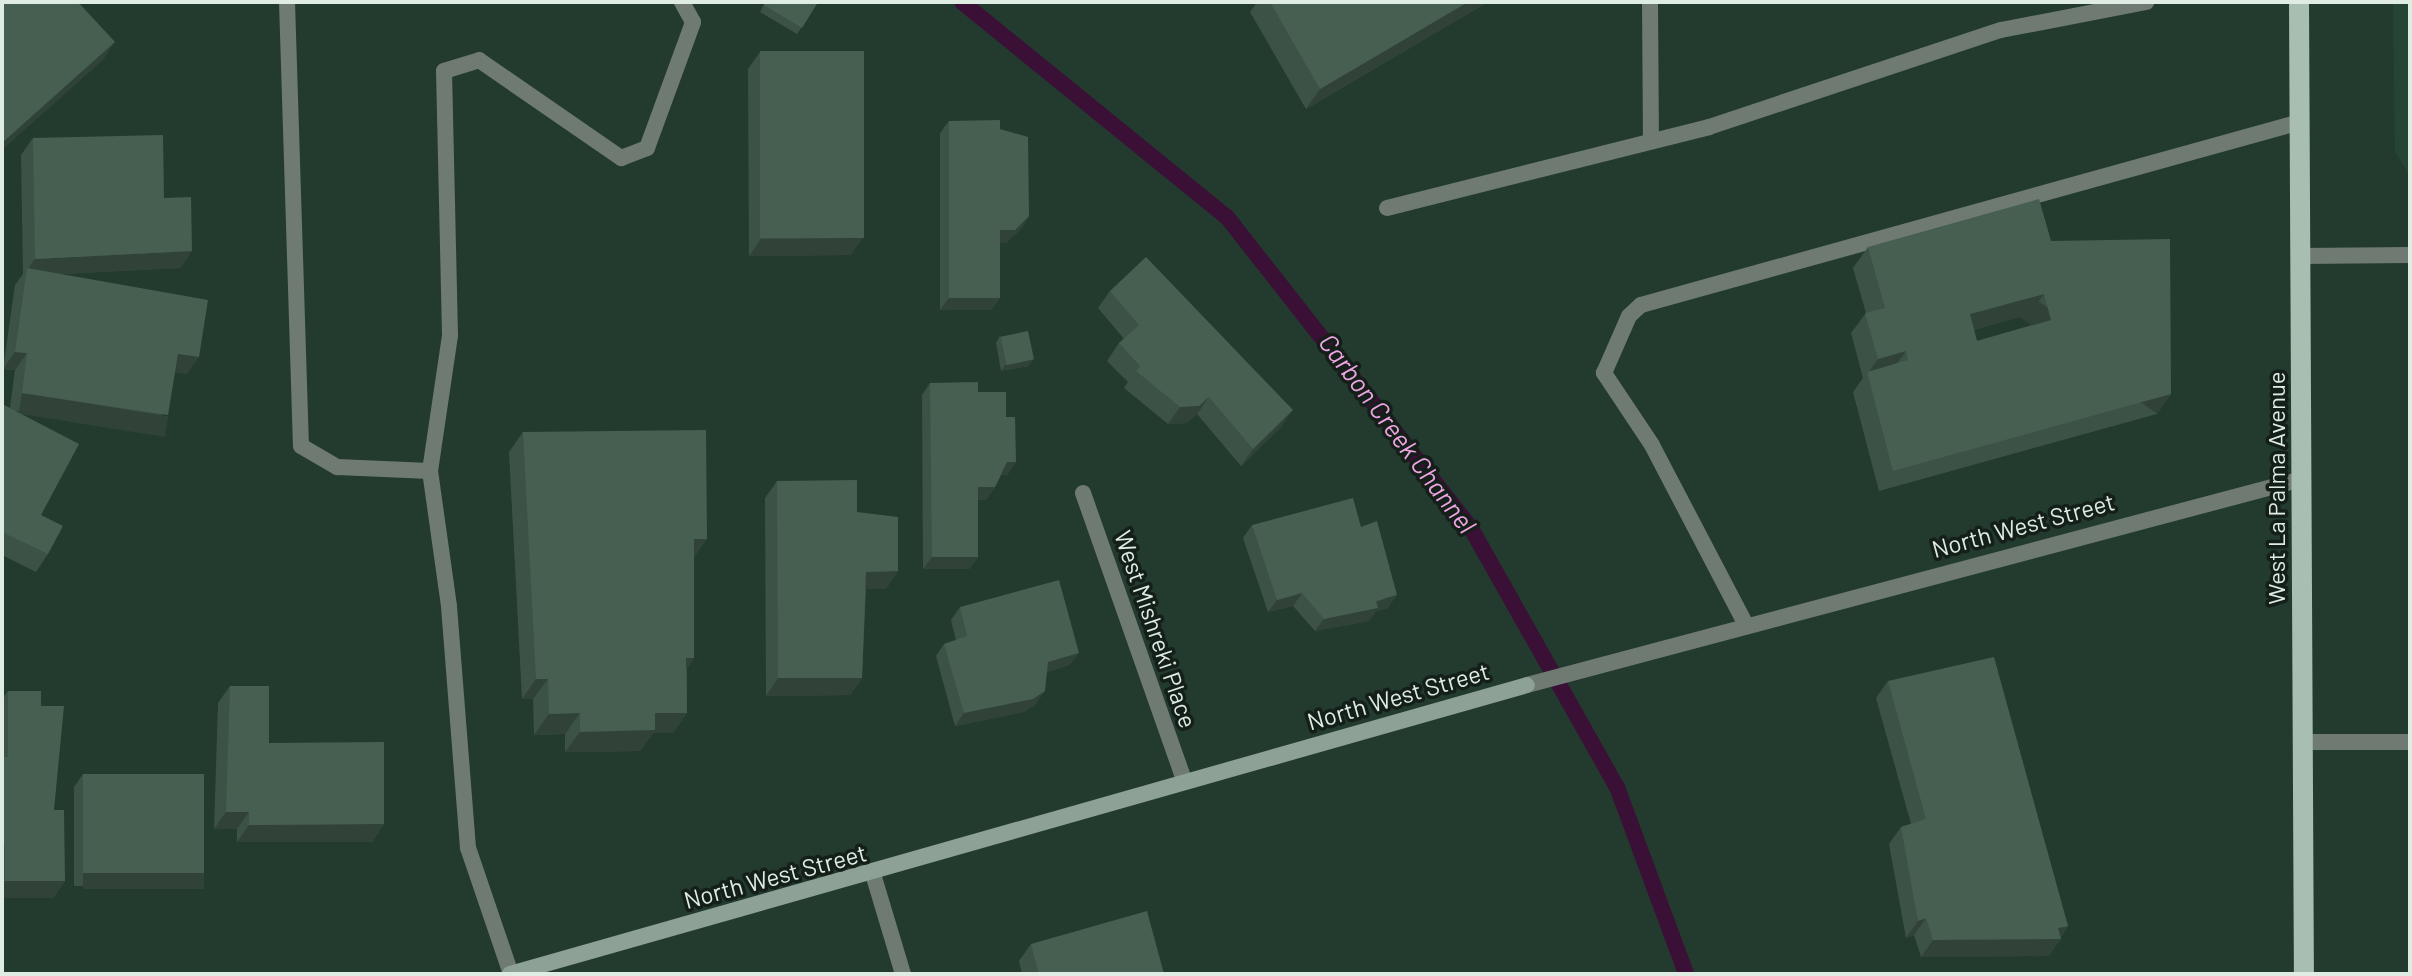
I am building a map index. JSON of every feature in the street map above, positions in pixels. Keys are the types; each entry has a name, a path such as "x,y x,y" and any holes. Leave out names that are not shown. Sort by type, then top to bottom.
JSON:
{"main road":[{"name":"West La Palma Avenue","path":"2299,2 2304,974"}],"street":[{"path":"287,2 301,446 337,467 430,471"},
{"path":"511,974 468,848 449,606 430,471 450,335 444,71 479,60 621,158 647,148 693,22 682,2"},
{"path":"1650,2 1651,141"},
{"path":"1387,208 1651,141 2001,30 2146,2"},
{"path":"1746,625 1659,458 1604,373 1629,316 1641,305 2300,122"},
{"path":"2301,256 2410,255"},
{"name":"North West Street","path":"511,974 873,874 1184,780 1527,685 2302,479"},
{"name":"West Mishreki Place","path":"1083,493 1184,780"},
{"path":"2303,742 2410,742"},
{"path":"873,874 903,974"}],"shaded area":[{"path":"2393,2 2410,2 2410,176 2395,152"}],"building":[{"path":"2,2 78,2 115,42 2,143"},
{"path":"766,2 818,2 802,28 764,5"},
{"path":"1270,2 1468,2 1320,89"},
{"path":"760,51 864,51 864,238 760,238"},
{"path":"1000,120 1000,129 1028,137 1029,216 1015,230 1000,230 1000,298 949,298 949,121"},
{"path":"163,135 164,198 191,197 192,251 35,259 33,138"},
{"path":"2039,199 2051,241 2170,239 2171,394 1893,471 1867,372 1908,360 1906,351 1878,359 1865,313 1885,308 1868,247","holes":["2044,294 2051,320 1977,341 1970,314"]},
{"path":"1146,257 1293,410 1253,449 1209,397 1199,406 1180,407 1136,371 1140,366 1119,343 1139,325 1110,291"},
{"path":"27,268 208,300 199,357 178,354 168,415 22,393 27,353 15,352"},
{"path":"1028,331 1034,359 1007,365 1001,337"},
{"path":"978,382 978,392 1006,392 1006,417 1015,417 1016,462 1007,462 995,487 978,487 978,557 932,557 930,383"},
{"path":"2,404 79,444 41,515 63,526 48,554 2,532"},
{"path":"706,430 707,539 694,539 694,658 686,658 687,713 655,713 655,730 580,732 580,713 549,714 548,679 536,679 523,432"},
{"path":"857,480 857,512 898,517 898,571 866,572 862,678 778,678 777,481"},
{"path":"1353,498 1361,527 1377,521 1397,595 1376,601 1378,608 1324,619 1302,593 1277,600 1252,525"},
{"path":"1059,580 1079,653 1048,662 1045,691 1033,699 964,713 944,644 967,636 960,607"},
{"path":"1994,657 2068,926 2058,928 2061,939 1933,940 1926,918 1918,921 1901,827 1926,819 1888,681"},
{"path":"230,686 269,686 269,743 384,742 384,824 249,825 249,812 226,812"},
{"path":"8,691 41,691 41,706 64,706 54,810 64,810 65,881 5,881 2,757 8,757"},
{"path":"83,774 204,774 204,873 83,873"},
{"path":"1147,911 1164,974 1039,974 1031,944"}],"waterway":[{"name":"Carbon Creek Channel","path":"962,2 1227,217 1472,530 1617,787 1686,974"}]}
